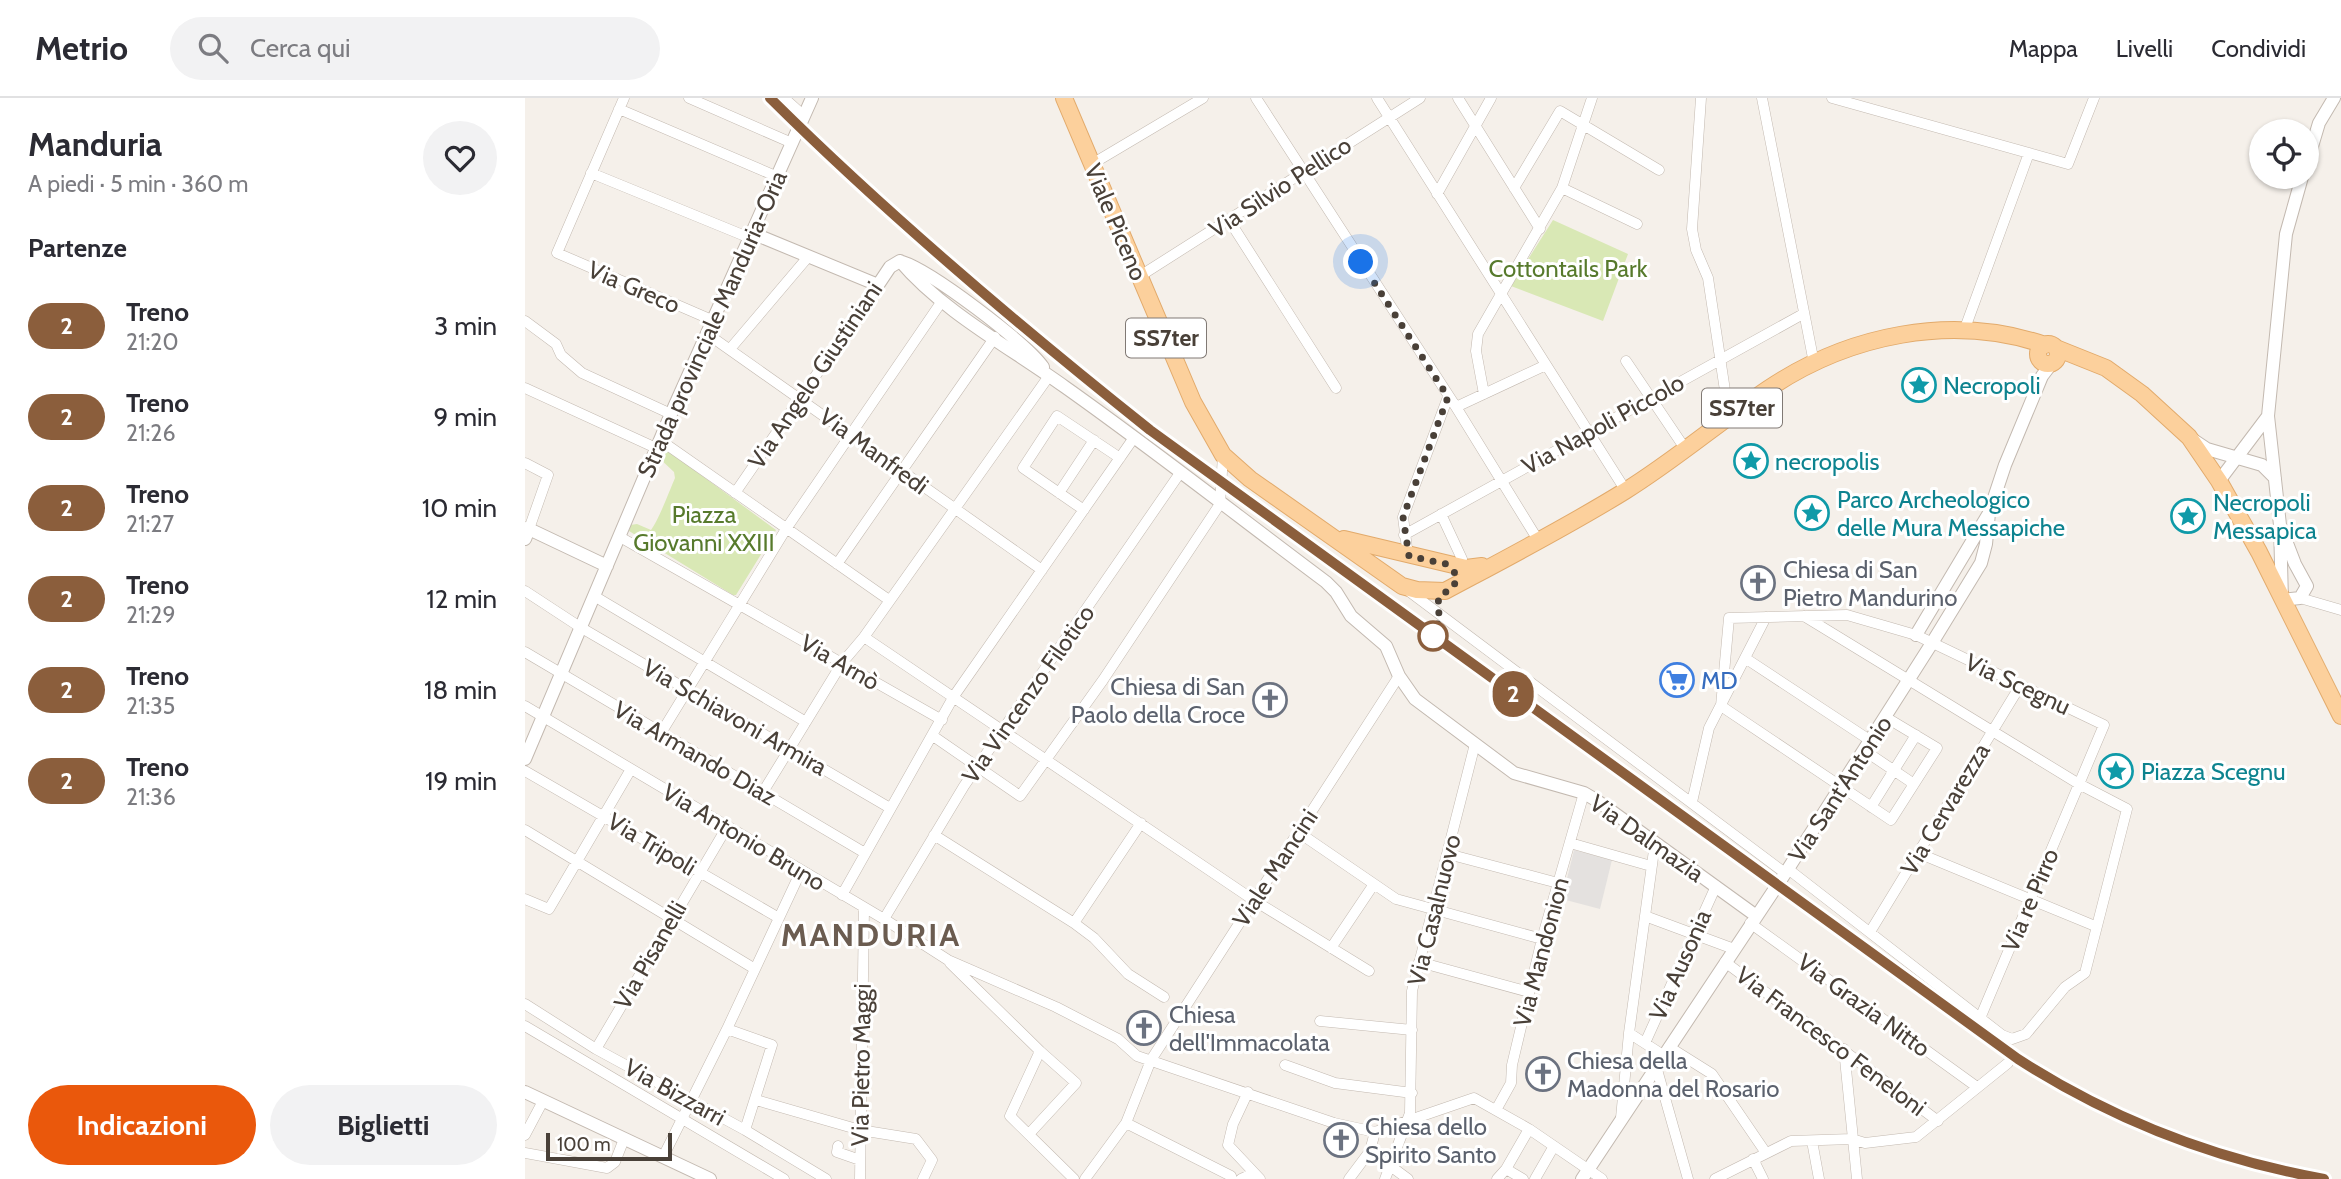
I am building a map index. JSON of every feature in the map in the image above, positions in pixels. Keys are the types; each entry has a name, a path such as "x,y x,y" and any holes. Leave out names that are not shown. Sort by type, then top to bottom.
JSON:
{"main road":[{"name":"Viale Piceno","path":"1064,98 1193,402 1223,455 1250,479 1327,534"},
{"name":"SS7ter","path":"1327,534 1402,586 1417,590 1449,588 1626,491 1769,388 1827,356 1894,334 1944,330 2019,337 2047,358"},
{"path":"2047,358 2082,357 2106,368 2141,394 2189,437 2219,481 2259,552 2341,716"},
{"name":"SS7ter","path":"1327,534 1383,551 1466,568 1492,565"},
{"path":"1378,568 1376,556 1383,551"},
{"path":"1446,564 1457,575 1449,588"}],"street":[{"path":"624,98 591,173 878,285"},
{"path":"689,98 792,143"},
{"path":"783,98 804,116"},
{"name":"Strada provinciale Manduria-Oria","path":"525,759 706,333 812,98"},
{"path":"1092,164 1203,98"},
{"path":"1256,98 1456,407 1538,540"},
{"path":"1377,98 1626,491"},
{"name":"Via Silvio Pellico","path":"1140,276 1420,98"},
{"path":"1458,98 1540,229"},
{"path":"1437,194 1491,98"},
{"path":"1485,394 1475,343 1501,292 1562,188 1592,98"},
{"path":"1701,98 1692,229 1696,250 1708,278 1730,417"},
{"path":"1762,98 1814,363"},
{"path":"1832,98 2068,164 2094,98"},
{"path":"2319,122 2335,98"},
{"path":"619,109 778,177"},
{"path":"1514,188 1560,111 1659,170"},
{"path":"1964,331 2029,153"},
{"name":"Via Greco","path":"591,173 557,253 712,320"},
{"path":"1562,188 1637,223"},
{"path":"2299,189 2286,234 2268,416 2280,525 2281,600 2300,598 2341,610"},
{"path":"1229,220 1336,388"},
{"path":"730,349 808,257"},
{"path":"763,792 842,663 865,636 1049,376 1032,351 946,286 913,265 900,261"},
{"name":"Via Angelo Giustiniani","path":"734,494 890,267 900,261"},
{"name":"Via Dalmazia","path":"900,261 942,301 1049,376 1326,582 1351,615 1386,646 1399,676 1415,699 1514,773 1584,793 1716,886 1753,919"},
{"path":"661,733 786,528 942,301"},
{"name":"Via Napoli Piccolo","path":"1404,535 1803,314"},
{"path":"525,321 556,344 561,355 582,373 671,414"},
{"name":"Via Manfredi","path":"706,333 1042,570"},
{"path":"837,564 995,337"},
{"path":"1916,635 1989,513 2047,358"},
{"path":"1626,361 1686,450"},
{"path":"1456,407 1546,365"},
{"path":"525,388 658,444 889,600"},
{"path":"1409,556 1403,517 1448,397"},
{"path":"1084,510 1023,468 1057,416 1120,458"},
{"path":"2219,481 2268,416"},
{"path":"2189,437 2207,449 2262,465 2275,478"},
{"path":"842,895 954,696 1133,439"},
{"path":"1059,493 1094,440"},
{"path":"933,736 1020,796 1103,680 1220,504 1223,455"},
{"path":"525,463 548,475 526,532 607,566"},
{"name":"Via Vincenzo Filotico","path":"884,919 977,766 1180,473"},
{"name":"Via Sant'Antonio","path":"1585,1174 1887,718 1981,563 1989,513"},
{"path":"1441,514 1462,559"},
{"path":"2280,525 2307,586 2330,605"},
{"path":"620,537 738,603"},
{"path":"1402,586 1870,932 2002,1035 2012,1039 2026,1034 2065,987 2085,973 2127,809 2079,784 1993,730 1908,682 1804,616"},
{"path":"2300,598 2307,586"},
{"path":"1437,611 1439,597 1449,588"},
{"name":"Via Schiavoni Armira","path":"525,591 580,627 890,808"},
{"path":"594,596 806,722"},
{"name":"Via Arnò","path":"738,603 942,720"},
{"name":"Via Scegnu","path":"1721,706 1729,618 1847,615 1916,635 2104,725 2079,784"},
{"path":"1692,802 1709,728 1766,617"},
{"path":"865,636 1255,901 1369,971"},
{"name":"Via Armando Diaz","path":"525,652 865,853"},
{"path":"1745,658 1868,746 1893,771 1914,784"},
{"name":"Viale Mancini","path":"1085,1179 1126,1123 1151,1060 1399,676"},
{"name":"Via Cervarezza","path":"1870,932 2020,686"},
{"name":"Via Antonio Bruno","path":"525,706 884,919 948,960 1056,1007 1118,1039 1137,1056 1334,1123 1375,1132"},
{"path":"1721,706 1891,820 1937,748 1887,718"},
{"path":"1871,807 1916,735"},
{"name":"Via Casalnuovo","path":"1385,1179 1409,1121 1412,1093 1412,991 1475,744"},
{"path":"525,899 549,909 631,769"},
{"name":"Via Tripoli","path":"525,771 779,918"},
{"name":"Via re Pirro","path":"1980,1016 2079,784"},
{"name":"Via Mandonion","path":"1496,1110 1511,1083 1512,1065 1542,939 1584,793"},
{"path":"1075,923 1141,824"},
{"name":"Via Pisanelli","path":"596,1049 671,917 727,827"},
{"path":"525,830 755,969"},
{"path":"1298,832 1396,899 1542,939"},
{"path":"934,835 1075,923 1094,938 1128,974 1164,997"},
{"path":"1570,843 1651,866"},
{"path":"1621,1118 1629,1033 1655,843"},
{"path":"1918,853 2095,926"},
{"path":"1448,855 1558,883"},
{"path":"663,1157 801,871"},
{"path":"1331,948 1374,884"},
{"name":"Via Ausonia","path":"1644,1043 1716,886"},
{"name":"Via Pietro Maggi","path":"860,1179 864,909"},
{"path":"1645,916 1734,948"},
{"name":"Via Grazia Nitto","path":"1753,919 1977,1087"},
{"path":"948,960 961,977 1076,1083 1028,1134"},
{"path":"1419,962 1529,992"},
{"name":"Via Francesco Feneloni","path":"1725,962 1938,1121"},
{"name":"Via Bizzarri","path":"525,1004 596,1049 745,1130 826,1179"},
{"path":"1320,1021 1412,1030"},
{"path":"525,1026 784,1179"},
{"path":"727,1029 772,1045 745,1130"},
{"path":"1629,1033 1663,1056 1712,1074 1766,1153"},
{"path":"1844,1049 1857,1179"},
{"path":"1040,1051 1010,1116 1074,1179"},
{"path":"1663,1056 1688,1179"},
{"path":"1715,1179 1791,1141 1852,1139 1865,1143 1908,1139 1938,1121 2008,1063"},
{"path":"1285,1065 1335,1083 1412,1093"},
{"path":"525,1092 710,1179"},
{"path":"1248,1092 1233,1124 1228,1145 1257,1176"},
{"path":"1349,1179 1370,1150 1375,1132 1474,1098 1554,1146 1585,1174 1602,1179"},
{"path":"756,1100 860,1130 916,1139 932,1160 923,1179"},
{"path":"525,1135 543,1101"},
{"path":"1126,1123 1232,1179"},
{"path":"1497,1179 1506,1169 1529,1129"},
{"path":"525,1153 607,1168 615,1162 624,1139"},
{"path":"1812,1141 1819,1179"},
{"path":"838,1146 837,1153 860,1160"},
{"path":"1535,1179 1554,1146"},
{"path":"1370,1150 1408,1179"},
{"path":"1753,1159 1763,1179"},
{"path":"1506,1169 1523,1179"},
{"path":"1241,1179 1257,1176"}],"green space":[{"name":"Cottontails Park","path":"1553,220 1628,254 1603,321 1511,286"},
{"name":"Piazza Giovanni XXIII","path":"667,450 776,530 736,595 629,531 630,525 637,524 651,530 661,512 675,478 674,472 658,457"}],"shaded area":[{"path":"1574,850 1612,860 1600,909 1562,899"}],"railway":[{"path":"770,98 956,270 1151,430 2018,1059 2090,1101 2165,1134 2243,1160 2324,1179"}],"train":[{"name":"2","path":"770,98 936,254 1066,364 1150,430 2018,1059 2077,1095 2133,1123 2178,1141 2262,1167 2324,1179"}],"place":[{"name":"Necropoli","path":"1919,385"},
{"name":"necropolis","path":"1751,461"},
{"name":"Parco Archeologico delle Mura Messapiche","path":"1812,513"},
{"name":"Necropoli Messapica","path":"2188,516"},
{"name":"Chiesa di San Pietro Mandurino","path":"1758,583"},
{"name":"MD","path":"1677,680"},
{"name":"Chiesa di San Paolo della Croce","path":"1270,700"},
{"name":"Piazza Scegnu","path":"2116,771"},
{"name":"Chiesa dell'Immacolata","path":"1144,1028"},
{"name":"Chiesa della Madonna del Rosario","path":"1543,1074"},
{"name":"Chiesa dello Spirito Santo","path":"1341,1140"}],"district":[{"name":"MANDURIA","path":"871,934"}],"route":[{"path":"1361,262 1448,397 1403,517 1409,556 1446,564 1457,573 1454,586 1439,597 1437,611 1441,615 1433,636"}]}
